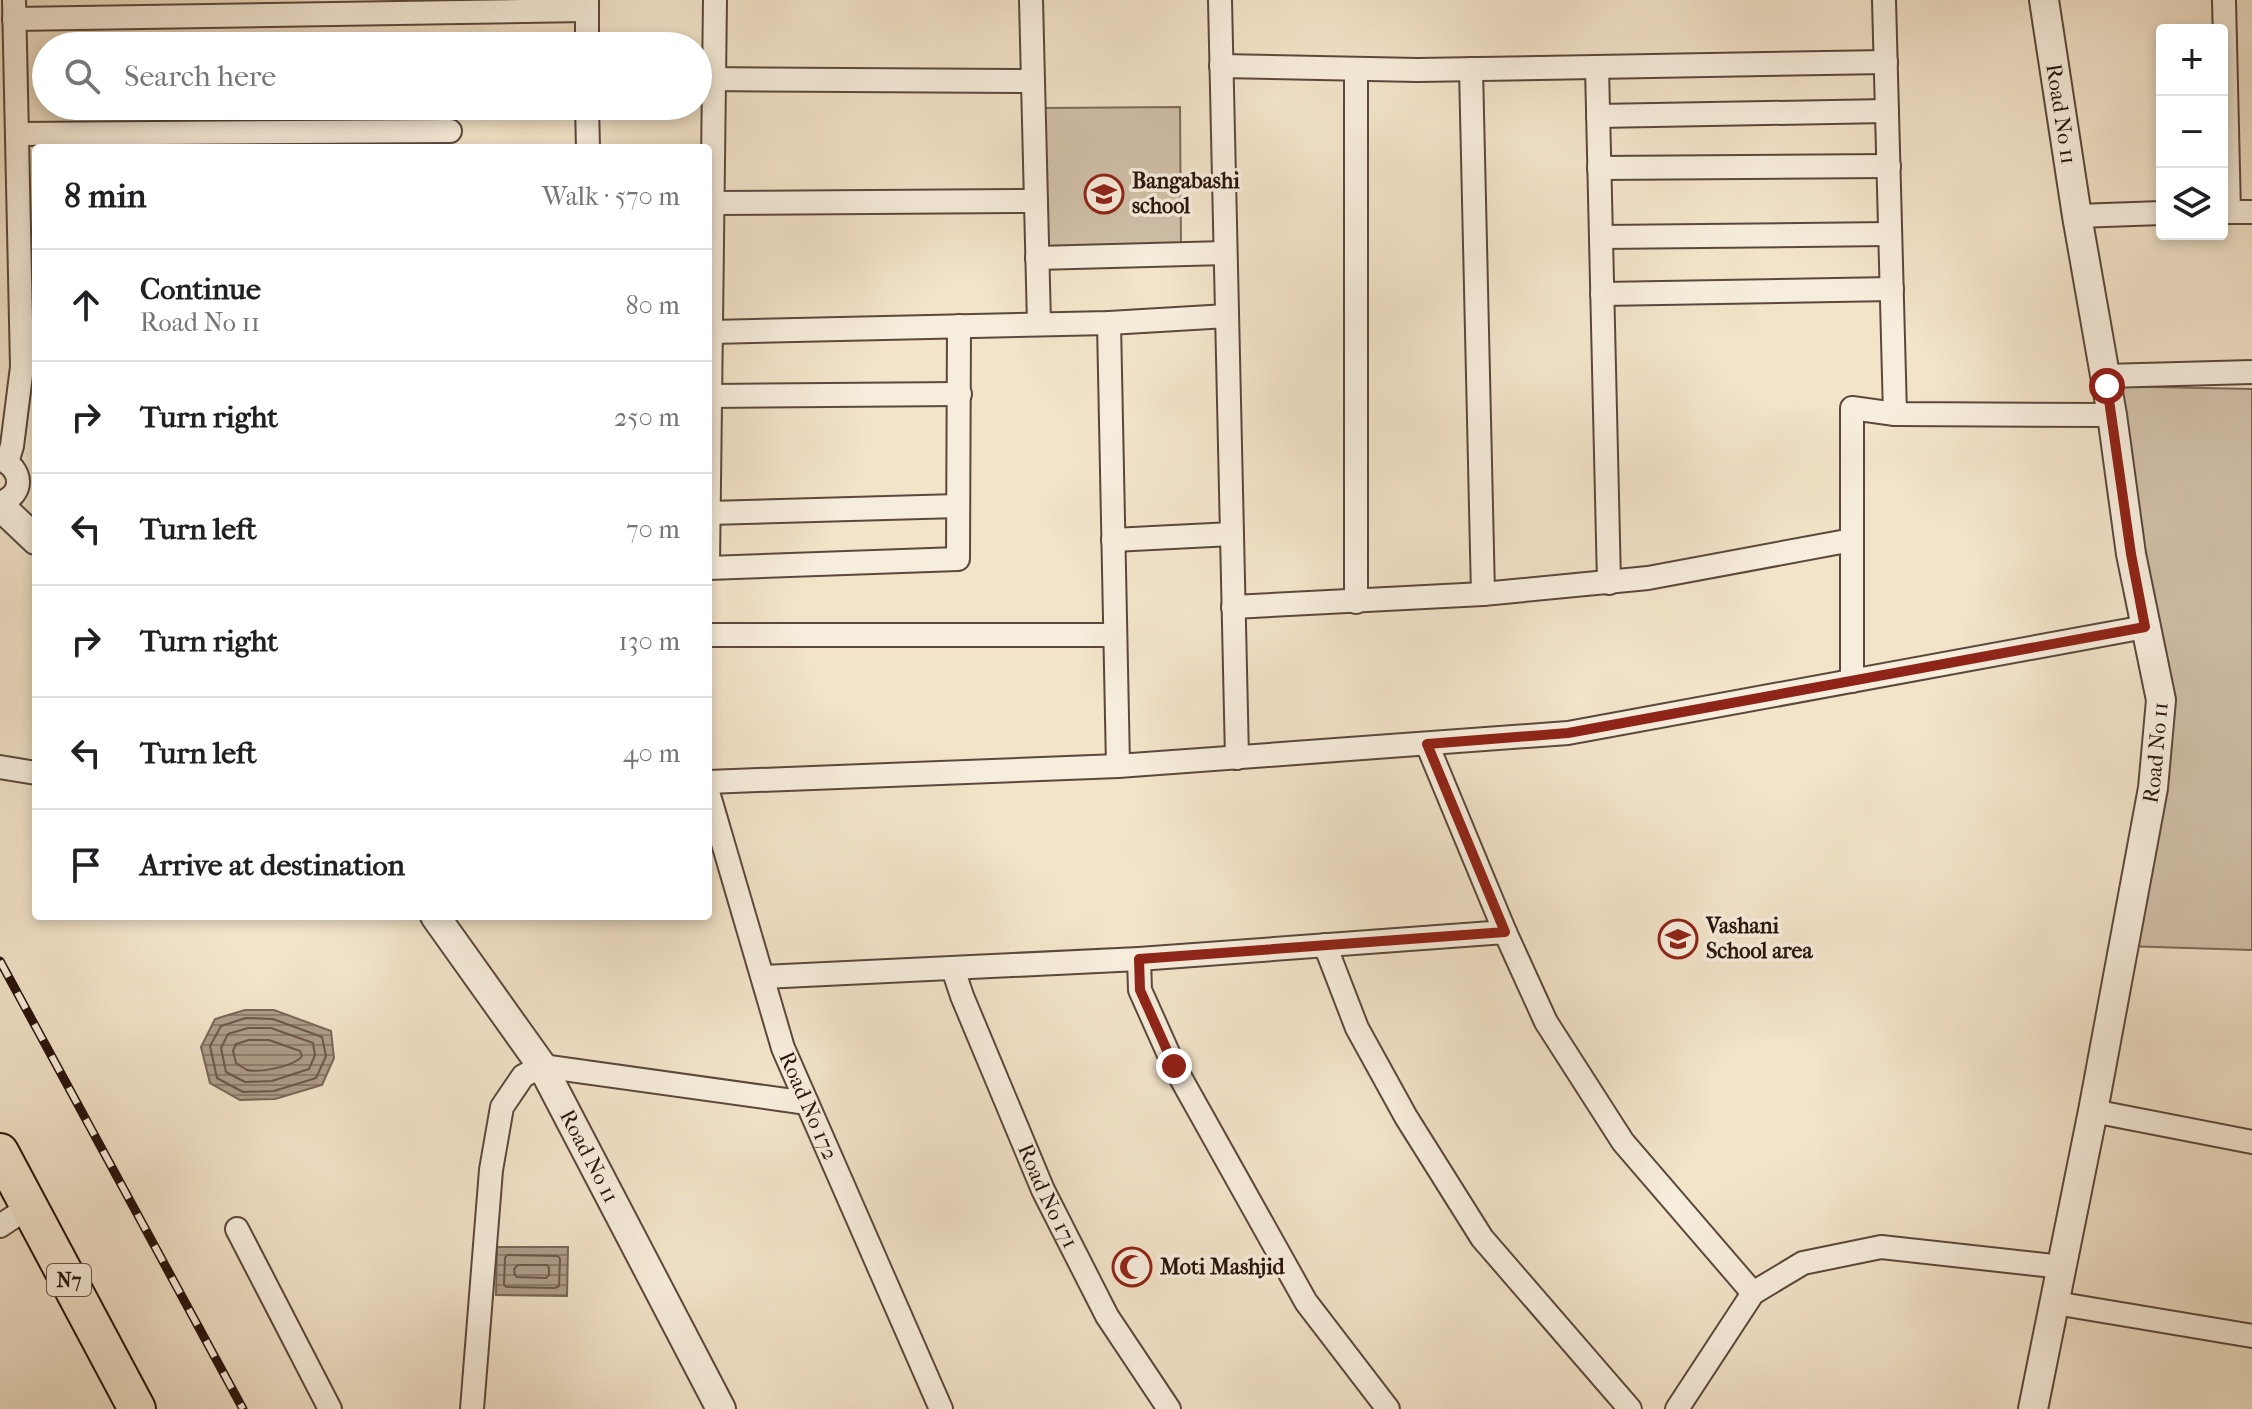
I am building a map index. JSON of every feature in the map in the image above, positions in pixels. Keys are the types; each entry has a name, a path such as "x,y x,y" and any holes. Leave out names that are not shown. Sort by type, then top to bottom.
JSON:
{"highway":[{"name":"N7","path":"0,1152 137,1409"}],"street":[{"path":"711,32 715,0"},
{"path":"1031,0 1039,324"},
{"path":"1220,0 1237,758"},
{"path":"1884,0 1895,414"},
{"name":"Road No 11","path":"2033,1409 2093,1111 2154,773 2161,700 2131,554 2112,415 2044,0"},
{"path":"2224,0 2225,168"},
{"path":"32,536 0,505 13,496 18,485 12,446 29,367 28,245 12,147 11,22 157,8 587,5 587,32"},
{"path":"1221,66 1356,70 1886,62"},
{"path":"1597,67 1609,583"},
{"path":"1471,69 1483,594"},
{"path":"1356,70 1356,602"},
{"path":"712,80 1033,81"},
{"path":"1598,116 1887,111"},
{"path":"587,120 588,144"},
{"path":"708,120 710,144"},
{"path":"94,144 450,131"},
{"path":"12,147 32,146"},
{"path":"1599,168 1889,166"},
{"path":"712,185 712,268"},
{"path":"713,203 1036,201"},
{"path":"2228,212 2252,212"},
{"path":"2077,216 2156,213"},
{"path":"1601,237 1890,234"},
{"path":"1037,258 1225,253"},
{"path":"1602,294 1892,289"},
{"path":"712,332 1109,323 1227,316"},
{"path":"1109,323 1118,766"},
{"path":"712,566 958,559 959,326"},
{"path":"2105,376 2252,372"},
{"path":"712,396 960,394"},
{"path":"1852,681 1852,408 1895,414 2112,415"},
{"path":"712,513 958,506"},
{"path":"1113,540 1232,534"},
{"path":"1233,607 1483,594 1609,583 1852,540"},
{"path":"712,782 1118,766 1568,733 2145,627"},
{"path":"712,635 1115,635"},
{"path":"1427,744 1546,1022 1623,1142 1753,1293"},
{"path":"0,767 32,772"},
{"name":"Road No 172","path":"712,805 783,1048 941,1409"},
{"name":"Road No 11","path":"438,920 542,1066 721,1409"},
{"path":"763,977 1139,959 1505,932"},
{"path":"1325,945 1364,1041 1406,1117 1482,1238 1630,1409"},
{"path":"1139,959 1140,990 1174,1066 1306,1302 1388,1409"},
{"name":"Road No 171","path":"953,969 1043,1190 1107,1316 1169,1409"},
{"path":"472,1409 491,1170 502,1107 523,1076 542,1066 807,1103"},
{"path":"2093,1111 2252,1142"},
{"path":"0,1226 30,1206"},
{"path":"237,1229 330,1409"},
{"path":"1677,1409 1753,1293 1803,1263 1881,1247 2062,1267"},
{"path":"2055,1303 2252,1336"}],"shaded area":[{"path":"1180,107 1181,248 1043,249 1042,108"},
{"path":"2107,386 2252,389 2252,950 2123,946 2161,700"}],"water":[{"path":"245,1010 274,1010 331,1031 334,1058 322,1085 275,1099 240,1100 210,1083 201,1047 215,1019"},
{"path":"497,1247 568,1247 567,1296 496,1295"}],"railway":[{"path":"0,961 243,1409"}],"place":[{"name":"Bangabashi school","path":"1104,194"},
{"name":"Vashani School area","path":"1678,939"},
{"name":"Moti Mashjid","path":"1132,1267"}],"route":[{"path":"1174,1066 1140,990 1139,959 1505,932 1427,744 1568,733 2145,627 2131,554 2107,386"}]}
